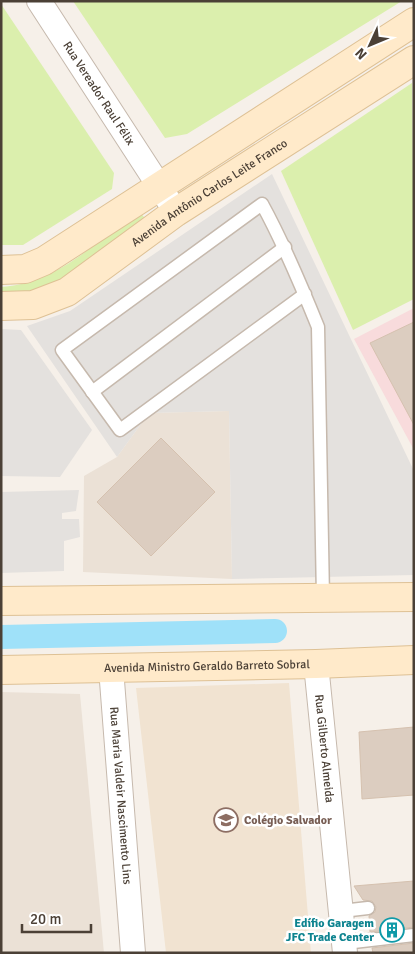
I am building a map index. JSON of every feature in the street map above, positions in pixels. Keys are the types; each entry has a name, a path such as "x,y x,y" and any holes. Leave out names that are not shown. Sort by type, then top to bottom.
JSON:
{"street":[{"name":"Rua Vereador Raul Félix","path":"39,1 176,212"},
{"path":"1,270 26,269 44,261 414,22"},
{"name":"Avenida Antônio Carlos Leite Franco","path":"1,306 33,305 67,292 176,212 414,60"},
{"path":"1,601 414,597"},
{"name":"Avenida Ministro Geraldo Barreto Sobral","path":"1,670 316,664 414,660"},
{"name":"Rua Gilberto Almeida","path":"316,664 345,948"},
{"name":"Rua Maria Valdeir Nascimento Lins","path":"111,668 133,953"}],"lane":[{"path":"305,294 120,430 62,350 262,204 286,247 305,294 318,327 323,598"},
{"path":"92,392 286,247"},
{"path":"342,911 368,908"},
{"path":"345,948 414,935"}],"shaded area":[{"path":"272,174 414,471 414,575 232,579 229,411 149,413 117,457 27,326 70,311"},
{"path":"414,308 414,450 354,339"},
{"path":"1,329 21,330 92,430 60,477 1,476"},
{"path":"229,411 232,579 83,572 84,476 117,457 149,413"},
{"path":"79,490 76,511 62,513 62,519 79,519 80,537 64,541 64,571 1,573 1,492"},
{"name":"Colégio Salvador","path":"289,683 311,953 166,953 136,688"},
{"path":"1,692 80,694 104,953 1,953"}],"green space":[{"path":"73,1 402,1 187,134 165,138"},
{"path":"1,4 114,173 112,189 23,245 1,245"},
{"path":"412,83 414,299 353,330 281,171"},
{"path":"138,210 149,223 62,287 1,300 1,287 21,284 58,270 91,248"}],"building":[{"path":"414,322 414,425 370,343"},
{"path":"161,438 215,492 151,556 97,502"},
{"path":"414,727 414,795 362,799 359,732"},
{"name":"Edífio Garagem JFC Trade Center","path":"414,881 414,927 370,932 369,916 375,912 376,907 372,901 363,900 354,886"},
{"path":"414,943 414,953 373,953 372,948"}],"waterway":[{"path":"1,637 275,631"}],"place":[{"name":"Colégio Salvador","path":"226,820"},
{"name":"Edífio Garagem JFC Trade Center","path":"392,930"}]}
